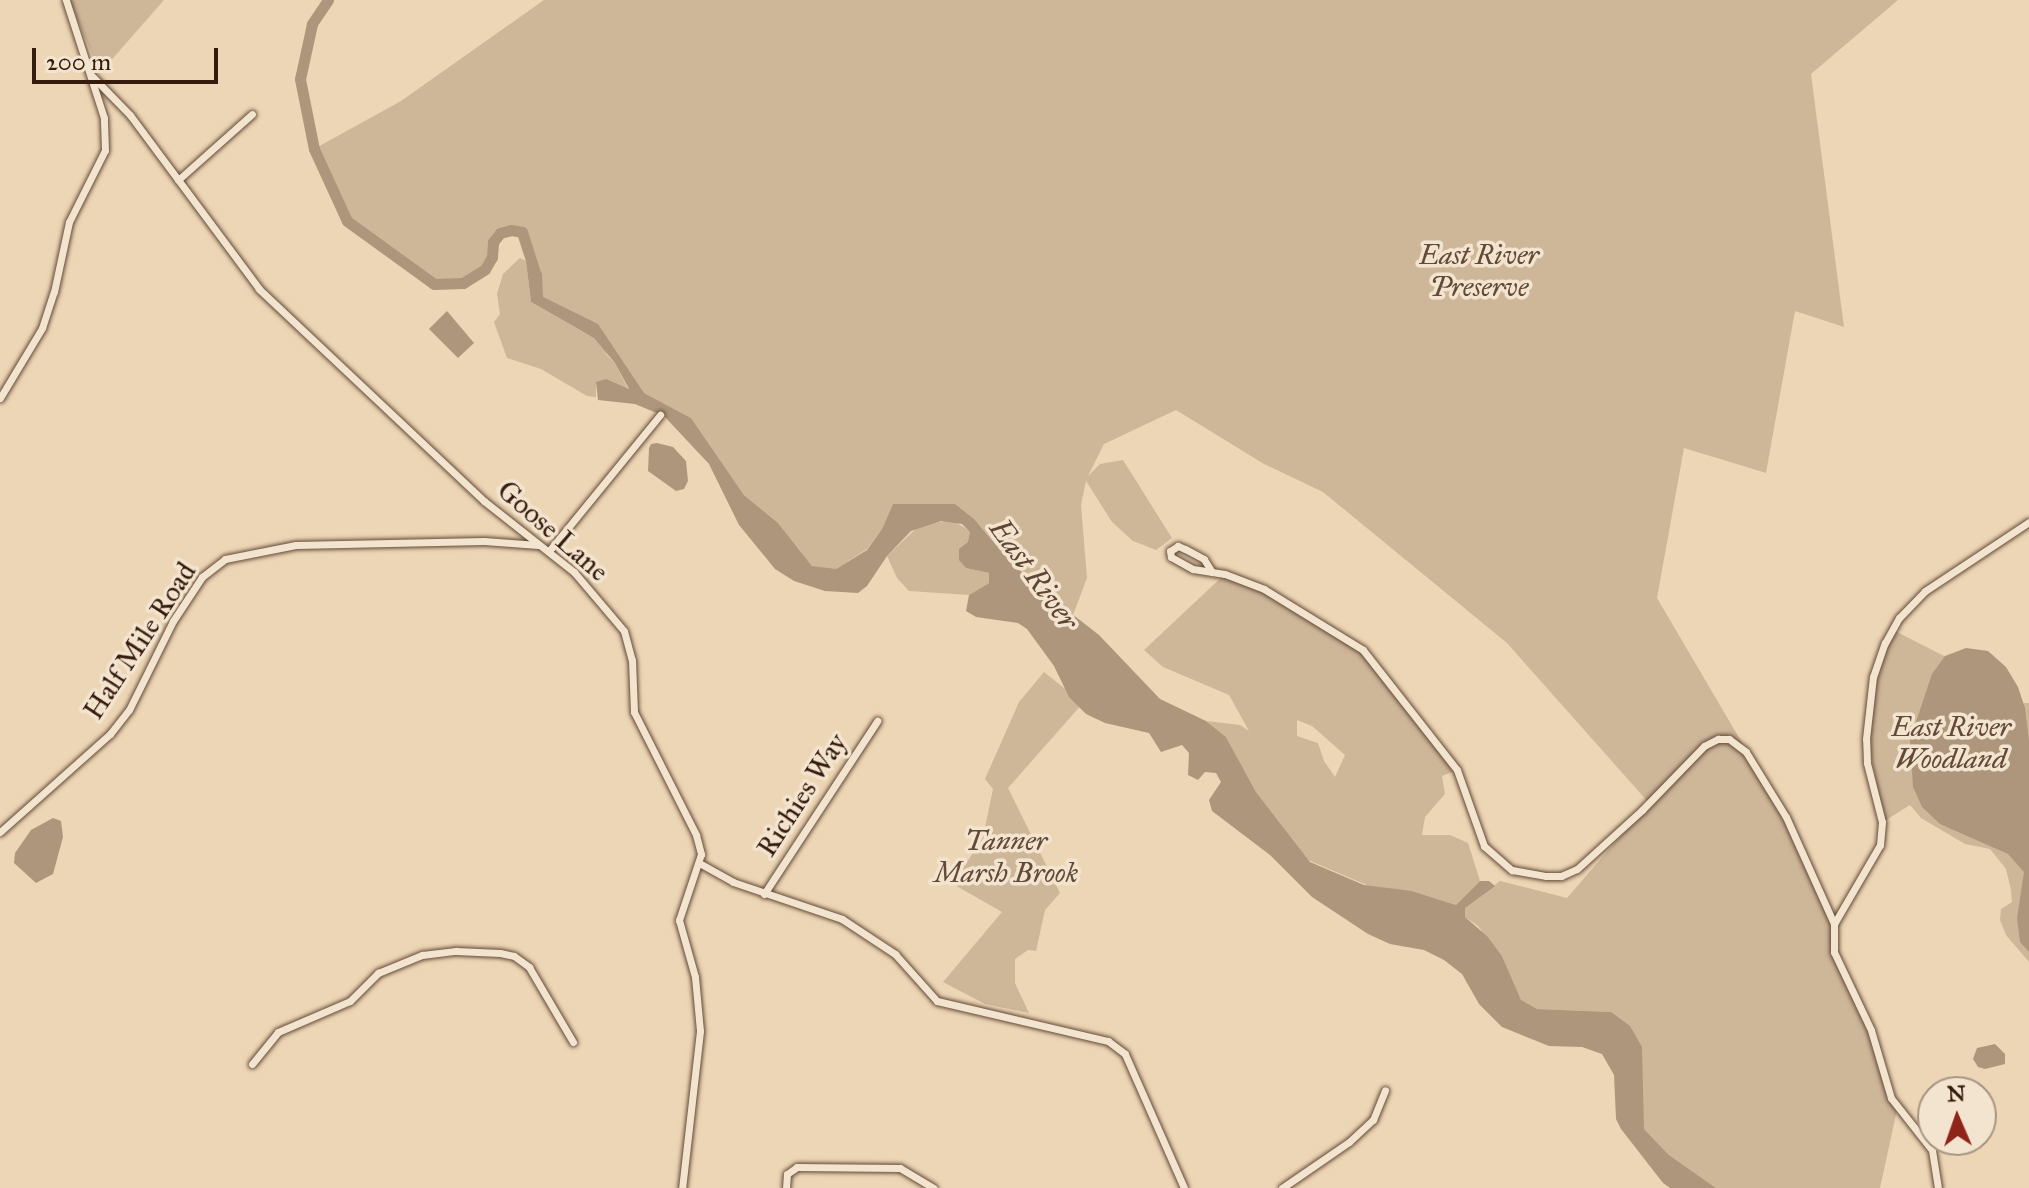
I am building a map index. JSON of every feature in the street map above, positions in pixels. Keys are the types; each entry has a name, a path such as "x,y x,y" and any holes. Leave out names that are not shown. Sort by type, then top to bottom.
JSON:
{"street":[{"path":"0,398 42,328 56,284 69,222 105,150 104,118 66,0"},
{"name":"Goose Lane","path":"91,75 130,115 259,289 428,450 594,592 624,631 632,660 634,712 696,835 701,864"},
{"path":"178,180 252,114"},
{"path":"549,551 660,415"},
{"path":"1834,924 1880,845 1882,822 1867,763 1866,739 1873,677 1885,643 1899,618 1925,591 2029,522"},
{"name":"Half Mile Road","path":"0,832 110,734 129,710 173,621 202,577 225,559 296,545 484,541 541,545"},
{"path":"1212,572 1204,559 1185,549 1178,546 1170,551 1171,557 1179,563 1264,589 1363,650 1457,770 1484,846 1512,870 1561,876 1577,869 1642,810 1704,746 1718,739 1729,739 1746,752 1786,817 1813,869 1834,924 1834,952 1871,1030 1891,1098 1932,1150 1938,1188"},
{"name":"Richies Way","path":"764,894 877,721"},
{"path":"682,1188 700,1031 695,977 679,920 682,904 701,864 764,894 842,919 895,954 937,1001 1108,1041 1125,1054 1184,1188"},
{"path":"252,1064 278,1032 350,1001 378,973 422,955 456,951 514,956 529,967 573,1042"},
{"path":"1282,1188 1365,1127 1379,1111 1385,1090"},
{"path":"786,1188 787,1174 797,1167 900,1168 933,1188"}],"green space":[{"path":"69,0 164,0 100,73"},
{"name":"East River Preserve","path":"544,0 1898,0 1811,74 1844,327 1795,311 1766,473 1684,448 1657,598 1768,787 1834,924 1834,952 1871,1030 1897,1110 1880,1188 1716,1188 1669,1155 1644,1129 1611,1012 1537,1009 1521,1001 1502,956 1478,926 1465,917 1465,908 1500,881 1567,898 1649,803 1507,643 1323,492 1264,464 1176,410 1104,444 1088,476 1100,464 1123,460 1172,538 1156,550 1133,541 1112,522 1086,481 1081,505 1087,578 1073,615 1005,556 975,520 893,504 882,529 867,549 836,569 824,570 812,566 778,523 744,495 691,418 644,393 636,393 620,364 604,352 615,363 629,391 606,380 596,383 596,397 587,396 541,369 507,358 494,322 500,314 497,294 503,274 520,258 526,261 531,302 590,336 539,299 522,232 511,230 500,233 493,242 492,257 485,269 463,283 434,284 347,221 314,149 401,101"},
{"path":"952,520 970,531 967,568 989,573 989,583 969,595 909,591 897,578 887,556 920,525"},
{"path":"1225,574 1242,580 1363,650 1457,770 1442,776 1445,794 1425,817 1422,835 1450,835 1468,843 1480,881 1456,905 1412,891 1376,889 1308,860 1256,792 1226,737 1206,721 1240,725 1249,731 1229,695 1163,667 1144,650","holes":["1297,720 1312,726 1345,755 1335,777 1324,761 1318,743 1297,736"]},
{"name":"East River Woodland","path":"1893,630 1999,684 2022,703 2029,703 2029,962 2006,935 2000,920 2001,909 2012,902 2011,890 2006,869 1990,849 1965,844 1921,818 1910,805 1883,822 1870,748 1871,695 1879,659"},
{"name":"Tanner Marsh Brook","path":"1044,672 1083,703 1008,788 1060,893 1045,910 1036,951 1028,950 1015,959 1015,983 1029,1013 985,1004 943,982 1002,912 953,884 983,837 993,789 985,779 1019,702"}],"shaded area":[{"path":"526,261 542,273 543,297 598,324 644,393 691,418 744,495 778,523 812,566 836,569 867,550 882,529 893,504 955,504 975,520 1005,556 1040,589 1099,635 1160,699 1206,721 1226,737 1256,792 1310,862 1364,885 1412,891 1456,905 1480,881 1489,881 1495,886 1465,908 1465,917 1487,936 1502,956 1521,1000 1537,1009 1611,1012 1630,1026 1642,1047 1644,1129 1669,1155 1716,1188 1670,1188 1663,1183 1616,1119 1614,1075 1602,1054 1582,1047 1549,1046 1502,1027 1479,1004 1462,974 1444,960 1424,950 1390,944 1368,934 1312,897 1270,855 1212,811 1209,800 1221,782 1216,773 1205,772 1198,780 1188,775 1189,753 1182,745 1161,752 1149,733 1105,723 1086,714 1069,697 1054,666 1027,629 1018,623 976,617 966,611 969,595 989,583 989,573 966,568 959,560 959,549 968,542 970,532 962,524 941,521 911,531 858,593 825,591 794,581 775,569 739,525 709,464 664,416 635,404 598,400 596,382 606,379 629,389 615,363 594,338 531,302"},
{"path":"447,311 474,343 458,358 429,329"},
{"path":"657,443 673,447 686,461 688,481 684,489 676,491 648,471 649,448"},
{"name":"East River Woodland","path":"1966,648 1988,651 2006,667 2018,687 2025,708 2029,741 2029,952 2020,942 2017,918 2024,872 2008,854 1940,824 1922,807 1913,787 1910,740 1932,674 1945,656"},
{"path":"53,818 61,821 63,837 53,874 36,883 14,863 15,853 31,830"},
{"path":"1995,1044 2005,1054 2005,1064 1985,1069 1978,1067 1973,1059 1977,1048"}],"waterway":[{"name":"East River","path":"328,0 312,24 300,79 314,149 347,221 434,284 463,283 485,269 492,257 493,242 500,233 511,230 522,232 536,276"}]}
